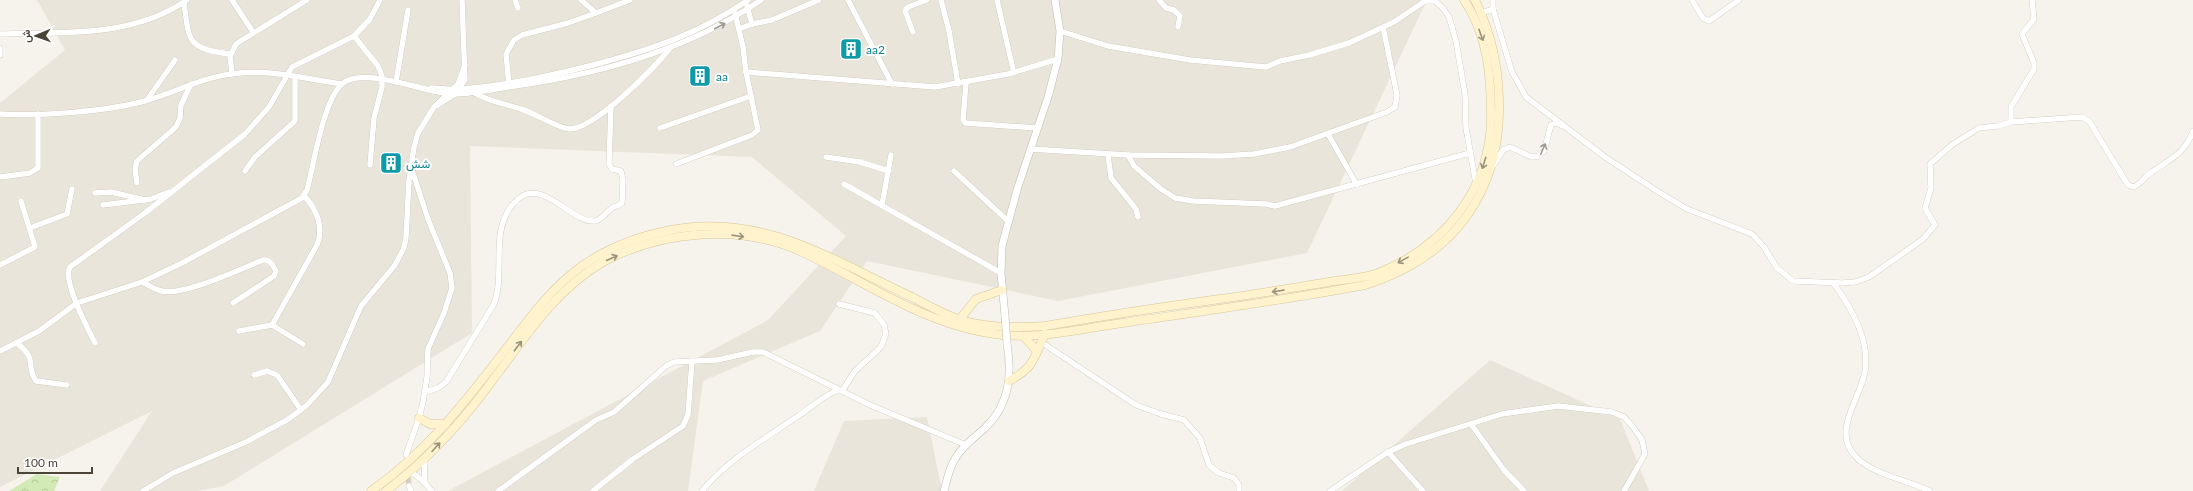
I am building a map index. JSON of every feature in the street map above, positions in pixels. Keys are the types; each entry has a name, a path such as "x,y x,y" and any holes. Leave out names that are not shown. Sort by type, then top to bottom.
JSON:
{"main road":[{"path":"371,491 416,456 434,438 531,316 565,280 586,264 611,249 660,232 694,226 726,226 784,238 817,251 863,275 960,319 978,324 1015,328 1045,326 1317,285 1377,273 1422,249 1444,232 1463,209 1476,185 1486,156 1490,138 1491,89 1488,59 1482,36 1464,0"},
{"path":"386,491 424,461 482,394 538,321 578,280 612,258 638,247 673,238 715,234 769,241 802,252 896,301 954,326 980,332 1022,336 1241,306 1338,290 1376,281 1427,255 1458,228 1483,190 1492,166 1498,141 1499,86 1492,42 1475,0"},
{"path":"960,319 981,296 1002,290"},
{"path":"970,307 978,324"},
{"path":"1009,381 1028,368 1035,359 1045,334"},
{"path":"1022,336 1037,351"},
{"path":"419,418 430,424 446,424"},
{"path":"430,424 434,438"}],"street":[{"path":"232,0 253,32"},
{"path":"232,74 231,54 236,44 253,32 307,0"},
{"path":"95,343 77,304 69,277 70,267 145,213 253,127 269,107 295,65 311,59 354,36 370,19 380,0"},
{"path":"434,108 456,91 465,80 462,0"},
{"path":"515,0 518,8"},
{"path":"581,0 596,13"},
{"path":"509,85 506,54 510,44 517,37 596,13 622,1 630,0"},
{"path":"423,89 456,91 471,90 574,76 670,48 736,16 761,0"},
{"path":"739,30 752,24 772,20 819,0"},
{"path":"848,0 892,84"},
{"path":"913,32 905,11 908,7 927,0"},
{"path":"941,0 949,31 958,84"},
{"path":"997,0 1014,72"},
{"path":"944,491 951,465 966,445 996,416 1006,399 1009,381 1001,273 1002,246 1008,221 1048,97 1058,59 1060,30 1055,0"},
{"path":"1159,0 1166,8 1174,10 1180,16 1178,27"},
{"path":"1060,30 1108,46 1190,60 1266,67 1280,61 1342,46 1394,22 1428,0 1439,3 1446,12 1452,24 1463,77 1470,152 1476,185"},
{"path":"1493,0 1493,9 1512,72 1521,90 1546,113 1570,129 1605,157 1671,200 1706,217 1752,234 1764,247 1777,268 1793,281 1834,284 1855,282 1869,277 1923,239 1935,225 1925,208 1932,188 1929,169 1931,163 1953,144 1976,130 2011,122 2082,117 2086,118 2128,184 2133,187 2152,172 2173,160 2192,138 2193,131"},
{"path":"1692,0 1703,18 1709,20 1739,0"},
{"path":"2011,122 2012,107 2034,69 2034,63 2022,34 2034,19 2032,0"},
{"path":"0,34 61,33 120,27 144,21 185,1 189,34 193,43 206,50 231,54"},
{"path":"509,85 566,72 645,51 699,33 747,1 752,24"},
{"path":"1481,13 1493,9"},
{"path":"396,82 408,10"},
{"path":"676,164 756,132 758,125 734,10"},
{"path":"1030,149 1128,155 1221,156 1277,151 1328,134 1387,112 1395,107 1396,95 1383,27"},
{"path":"354,36 378,66 383,80 374,118 370,165"},
{"path":"0,48 0,55"},
{"path":"471,90 535,114 568,129 576,128 591,121 612,106 656,65 670,48"},
{"path":"746,72 935,87 958,84 1014,72 1058,59"},
{"path":"146,100 175,60"},
{"path":"0,114 38,114 110,107 146,100 191,84 232,74 263,72 342,84 359,78 383,80 448,94"},
{"path":"245,171 255,157 295,121 295,77"},
{"path":"966,82 963,120 965,123 1037,128"},
{"path":"137,183 135,169 138,161 176,127 180,118 181,105 191,84"},
{"path":"0,351 48,325 77,304 142,282 206,251 304,196 328,107 335,92 342,84"},
{"path":"142,491 173,473 246,442 287,420 301,410 328,382 361,306 402,253 406,237 411,168 418,133 434,108 448,94 456,91"},
{"path":"660,128 751,96"},
{"path":"425,392 438,388 446,382 494,304 498,290 499,240 505,217 516,201 526,195 539,194 553,199 581,218 593,221 600,219 611,209 622,203 621,171 612,168 609,164 612,106"},
{"path":"0,177 30,173 38,168 38,114"},
{"path":"1492,166 1503,150 1510,147 1532,157 1539,156 1544,151 1550,127 1553,123 1570,129"},
{"path":"1328,134 1357,185"},
{"path":"1128,155 1134,166 1169,195 1193,202 1266,204 1279,206 1470,152"},
{"path":"1108,154 1111,178 1136,209 1138,217"},
{"path":"882,205 891,155"},
{"path":"826,156 860,162 889,171"},
{"path":"406,455 419,418 425,392 428,349 450,297 452,282 428,219 411,168"},
{"path":"954,171 1008,221"},
{"path":"844,184 1001,273"},
{"path":"30,228 67,214 72,189"},
{"path":"103,205 156,198 175,189"},
{"path":"95,192 113,192 145,200"},
{"path":"272,325 320,237 316,212 304,196"},
{"path":"0,265 17,255 34,248 34,241 21,201"},
{"path":"142,282 162,292 173,291 233,275 263,260 267,260 272,264 276,270 274,276 233,303"},
{"path":"1834,284 1856,320 1861,336 1865,362 1864,375 1853,402 1847,426 1849,449 1861,462 1930,491"},
{"path":"702,491 736,458 800,415 823,397 841,390 855,370 881,347 886,334 884,325 875,313 839,304"},
{"path":"239,331 272,325 303,344"},
{"path":"1041,342 1136,405 1184,420 1200,438 1208,465 1219,473 1234,478 1239,485 1239,491"},
{"path":"16,343 30,357 32,375 36,381 67,385"},
{"path":"498,491 596,420 614,412 666,366 679,361 717,360 761,352 841,390 966,445"},
{"path":"596,490 633,459 684,426 688,415 692,361"},
{"path":"254,375 267,372 277,375 301,410"},
{"path":"1330,491 1388,452 1502,414 1551,407 1601,410 1620,416 1628,421 1639,434 1645,449 1642,461 1624,491"},
{"path":"1471,424 1504,470 1524,491"},
{"path":"1388,452 1423,491"},
{"path":"424,461 425,483"},
{"path":"411,472 425,483 432,491"}],"shaded area":[{"path":"37,0 1427,0 1307,253 1058,301 867,261 820,331 703,381 688,491 448,491 768,320 846,236 752,157 470,146 472,333 224,486 197,491 100,491 152,411 0,487 0,103 65,50"},
{"path":"1490,360 1620,419 1649,491 1342,491"},
{"path":"927,417 942,491 814,491 844,421"}],"green space":[{"path":"37,474 60,477 54,491 9,491"}],"tunnel":[{"path":"406,461 409,486"}],"place":[{"name":"aa2","path":"851,49"},
{"name":"aa","path":"700,76"},
{"name":"شش","path":"391,163"}]}
